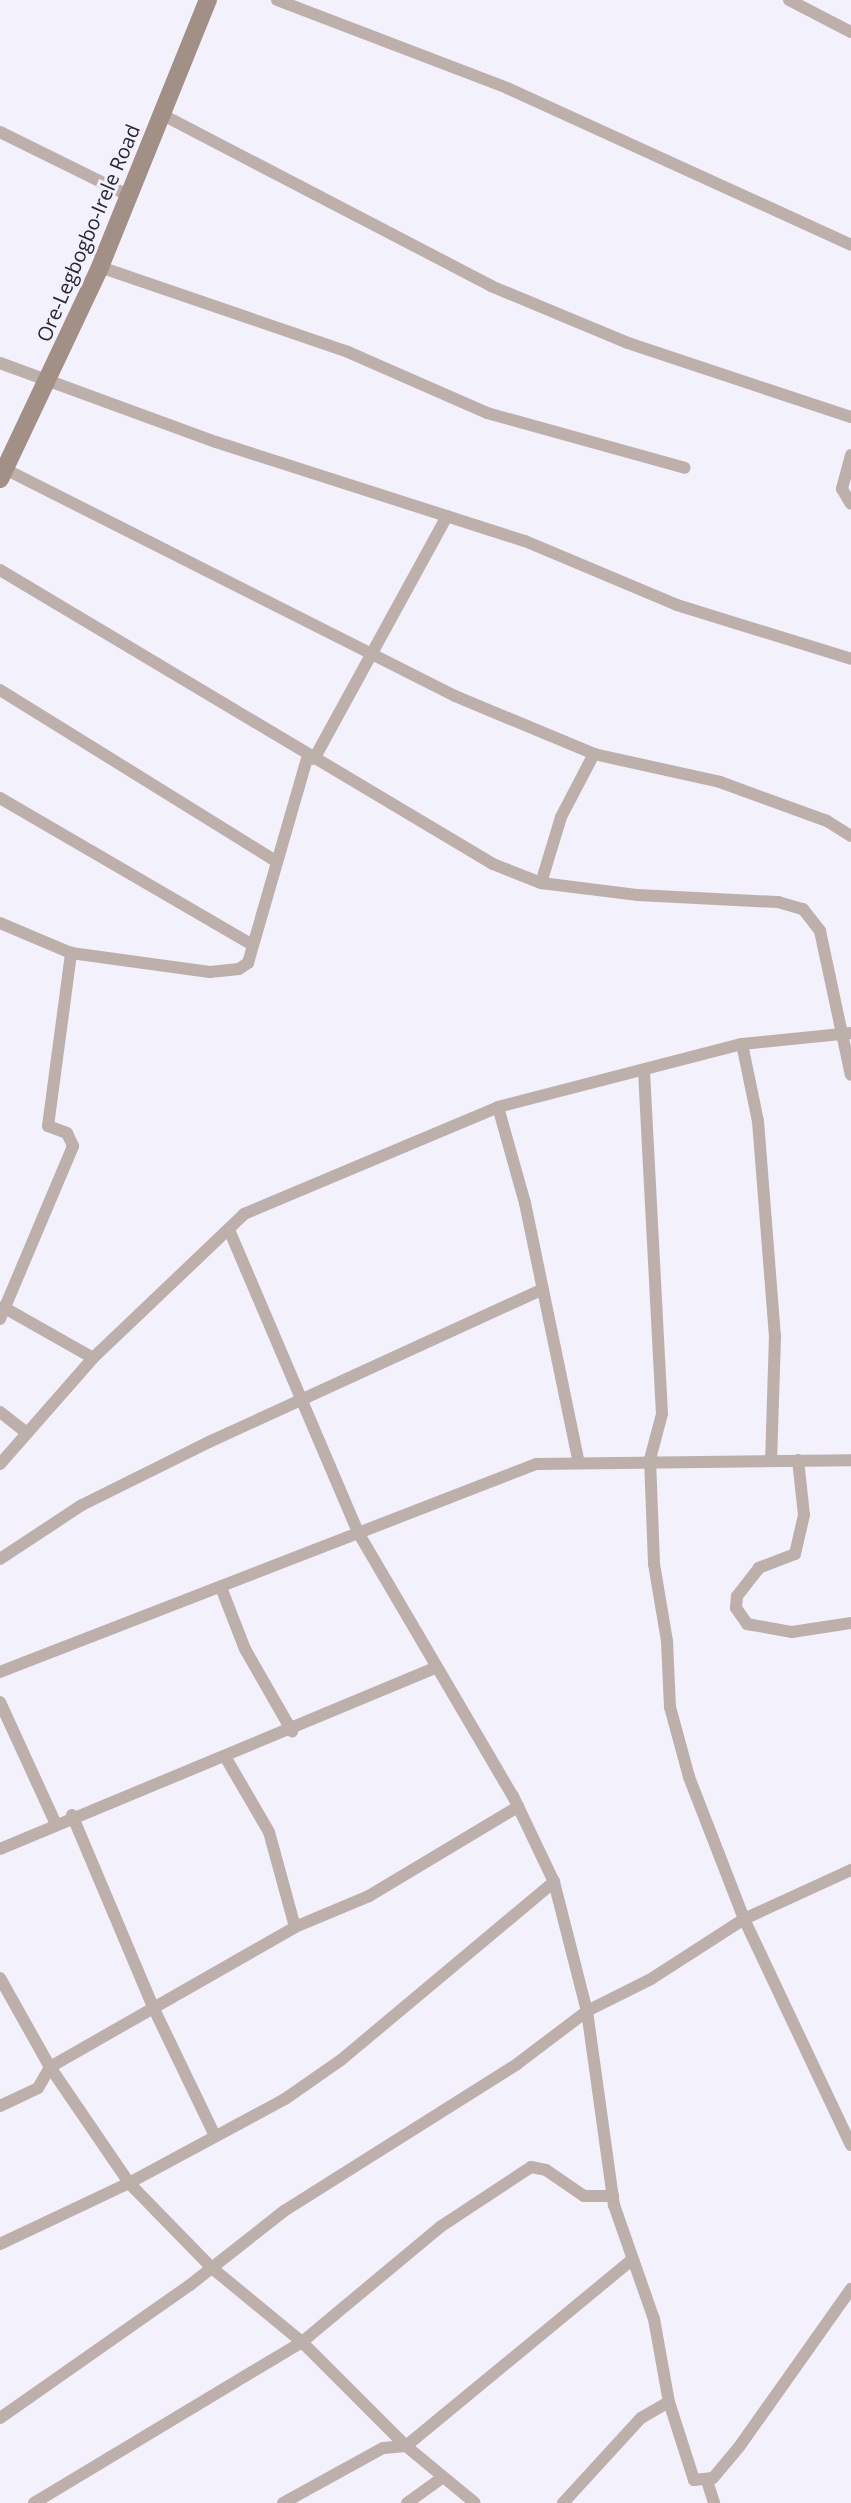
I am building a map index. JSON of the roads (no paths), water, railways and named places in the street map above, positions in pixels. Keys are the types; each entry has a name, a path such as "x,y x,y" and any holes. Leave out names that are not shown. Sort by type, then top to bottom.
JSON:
{"main road":[{"name":"Ore-Legbogbo-Irele Road","path":"2,474 100,267 208,0"}],"street":[{"path":"277,0 507,88 851,245"},
{"path":"789,0 851,32"},
{"path":"163,115 491,286 628,343 851,417"},
{"path":"0,132 130,196"},
{"path":"100,267 348,352 499,417 685,468"},
{"path":"0,363 216,442 525,541 677,605 851,659"},
{"path":"851,455 842,489 851,504"},
{"path":"2,474 374,656 594,754 720,782 827,821 851,836"},
{"path":"0,923 71,953 224,973 248,963 251,944 311,757 374,656 447,516"},
{"path":"0,570 465,850 541,883 638,895 778,902 803,909 820,931 846,1034 851,1075"},
{"path":"0,690 277,862"},
{"path":"541,883 561,817 594,754"},
{"path":"0,798 251,944"},
{"path":"71,953 48,1126 67,1133 73,1146 2,1311 93,1358"},
{"path":"0,1464 93,1358 206,1246 230,1232 244,1214 289,1191 498,1107 742,1044 846,1034"},
{"path":"742,1044 758,1121 775,1336 771,1460"},
{"path":"644,1071 662,1414 650,1459 654,1564 667,1641 670,1707 689,1777 744,1919 851,2145"},
{"path":"498,1107 543,1289 578,1460"},
{"path":"230,1232 359,1534 434,1668 518,1807 554,1882 587,2011 613,2196 654,2319 669,2402 685,2444 690,2476 707,2481"},
{"path":"0,1559 82,1505 302,1396 543,1289"},
{"path":"0,1412 26,1432"},
{"path":"0,1672 222,1590 536,1464 650,1459 851,1460"},
{"path":"798,1460 804,1515 795,1554 759,1568 737,1596 736,1608 747,1624 792,1632 851,1623"},
{"path":"222,1590 245,1649 292,1731"},
{"path":"0,1849 55,1822 226,1758 434,1668"},
{"path":"0,1702 55,1822"},
{"path":"226,1758 269,1832 295,1927"},
{"path":"0,2106 38,2088 50,2067 153,2007 295,1927 369,1896 518,1807"},
{"path":"72,1815 153,2007 215,2136"},
{"path":"0,2418 212,2268 284,2211 517,2064 587,2011 651,1979 744,1919 851,1870"},
{"path":"0,2244 129,2183 285,2099 341,2060 554,1882"},
{"path":"0,1978 50,2067 129,2183 212,2268 302,2342 406,2446 475,2503"},
{"path":"34,2503 302,2342 440,2227 531,2167 546,2170 584,2196 613,2196"},
{"path":"283,2503 383,2448 406,2446 632,2260"},
{"path":"707,2481 739,2447 851,2289"},
{"path":"563,2503 641,2418 669,2402"},
{"path":"407,2503 443,2477"},
{"path":"707,2481 714,2503"}]}
